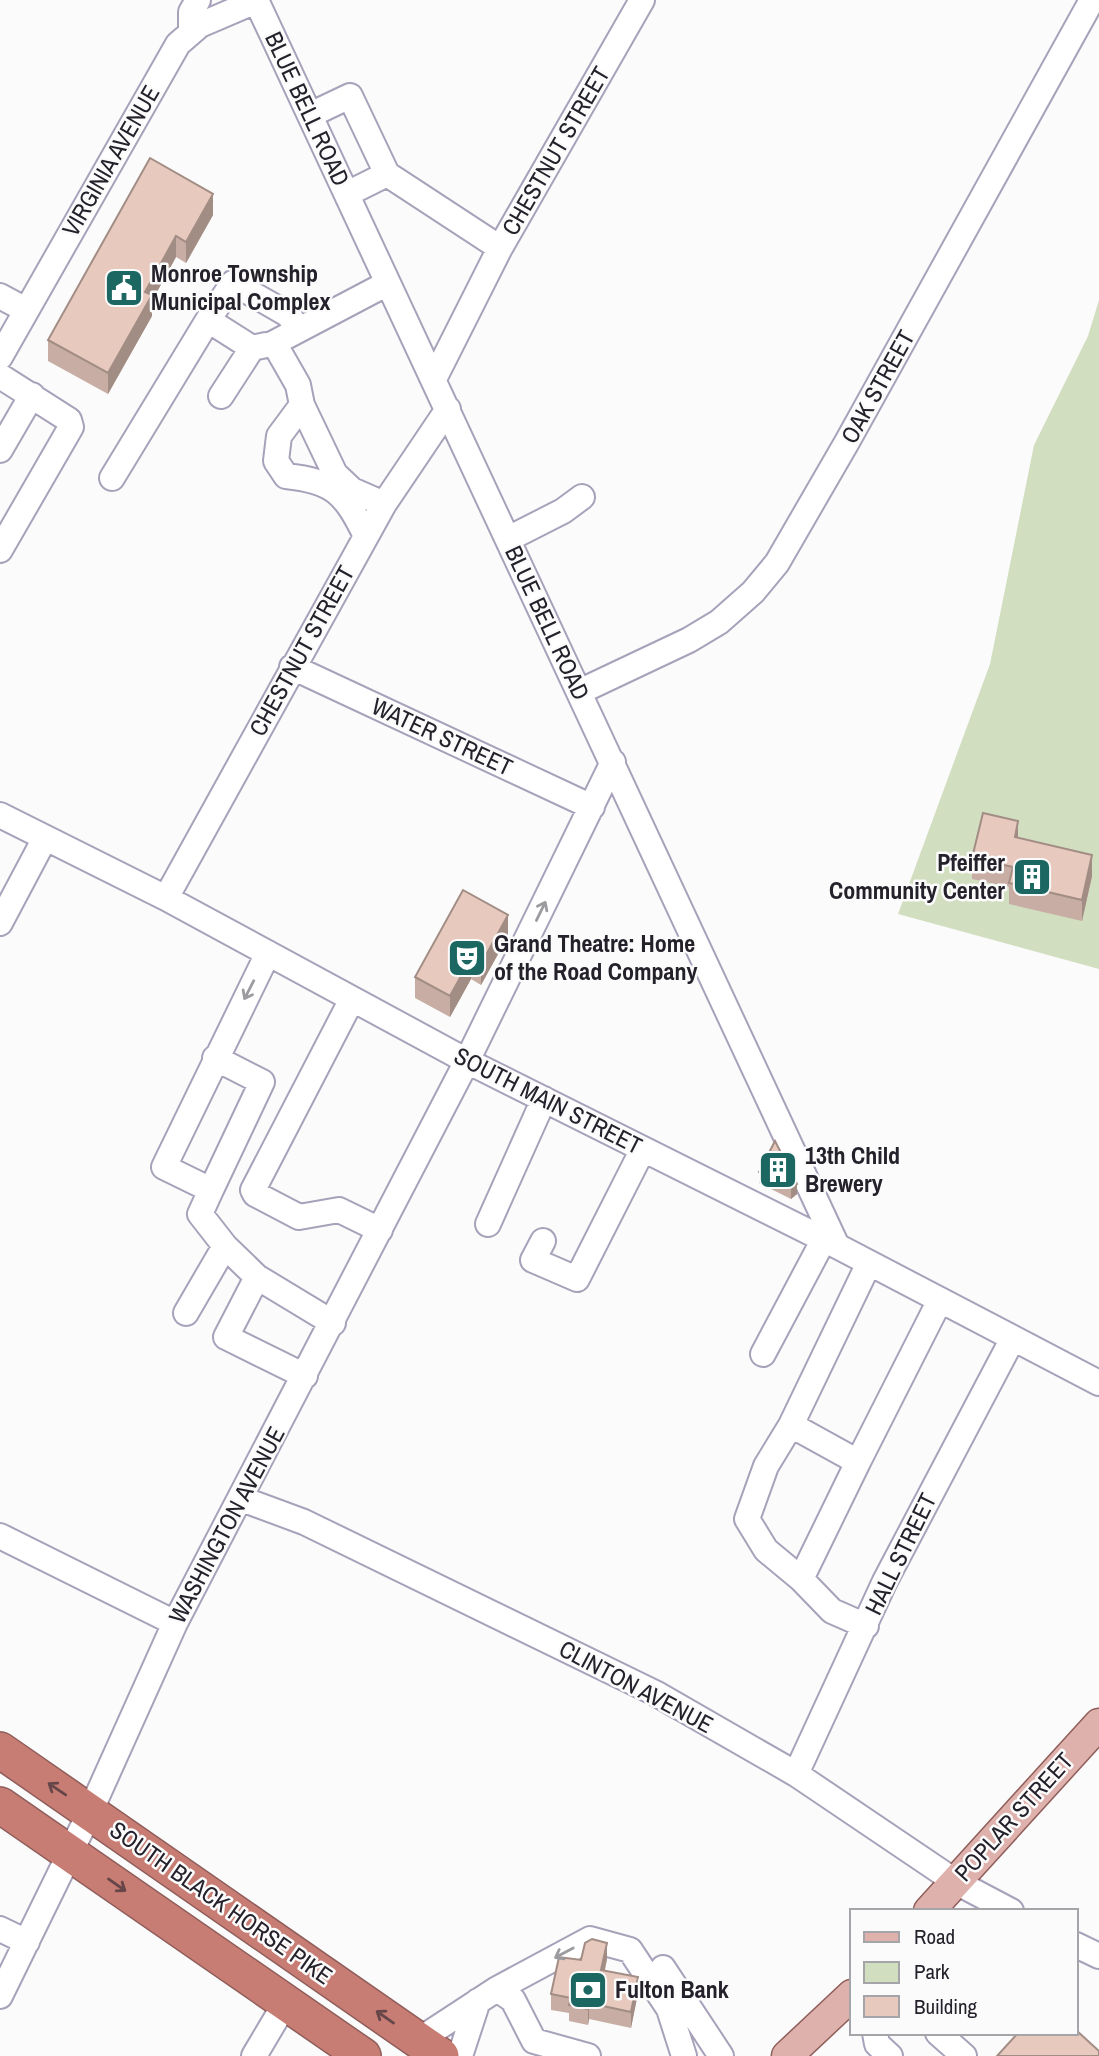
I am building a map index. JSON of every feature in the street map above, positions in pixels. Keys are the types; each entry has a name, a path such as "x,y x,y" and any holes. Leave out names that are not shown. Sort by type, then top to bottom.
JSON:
{"highway":[{"name":"SOUTH BLACK HORSE PIKE","path":"0,1750 430,2048"},
{"name":"SOUTH BLACK HORSE PIKE","path":"0,1805 363,2056"}],"main road":[{"name":"POPLAR STREET","path":"931,1909 1099,1724"},
{"path":"794,2054 850,1997"}],"street":[{"path":"191,30 191,12 198,0"},
{"name":"VIRGINIA AVENUE","path":"0,357 178,44 191,30 256,0"},
{"name":"BLUE BELL ROAD","path":"256,0 613,762 831,1242"},
{"name":"CHESTNUT STREET","path":"434,379 500,248 642,0"},
{"name":"OAK STREET","path":"579,692 689,640 719,622 754,592 777,563 867,407 1091,0"},
{"path":"310,115 350,96 387,174 500,248"},
{"path":"347,194 387,174"},
{"path":"113,478 233,283 289,315 297,329"},
{"path":"221,396 263,346 388,283"},
{"path":"0,296 26,310"},
{"path":"208,320 263,346 298,385 302,405 335,474 352,490 384,504"},
{"path":"0,376 69,420 71,427 0,550"},
{"path":"0,450 32,395"},
{"path":"302,405 279,436 276,461 286,477 335,487 351,505 366,536"},
{"name":"CHESTNUT STREET","path":"166,898 384,504 448,409"},
{"path":"508,539 563,511 582,497"},
{"name":"WATER STREET","path":"292,667 592,807"},
{"name":"WASHINGTON AVENUE","path":"0,1996 90,1812 175,1623 242,1499 467,1061 613,762"},
{"name":"SOUTH MAIN STREET","path":"0,815 166,898 467,1061 831,1242 1099,1383"},
{"path":"0,923 45,838"},
{"path":"211,1190 164,1167 268,953"},
{"path":"352,999 253,1190 255,1194 299,1217 339,1210 380,1230"},
{"path":"215,1058 262,1082 200,1214 225,1246 257,1276 332,1323"},
{"path":"488,1224 544,1099"},
{"path":"543,1241 533,1260 577,1279 643,1149"},
{"path":"763,1354 831,1242"},
{"path":"186,1313 225,1246"},
{"path":"866,1626 832,1611 801,1579 766,1550 747,1519 766,1466 790,1424 869,1263"},
{"path":"257,1276 226,1337 305,1376"},
{"path":"801,1579 940,1300"},
{"name":"HALL STREET","path":"796,1774 885,1581 1013,1338"},
{"path":"790,1424 858,1462"},
{"name":"CLINTON AVENUE","path":"242,1499 304,1522 655,1693 796,1774 956,1882 1007,1909"},
{"path":"0,1536 175,1623"},
{"path":"0,1929 27,1942"},
{"path":"430,2048 487,1995 590,1939 631,1950 669,2009 684,2056"},
{"path":"1078,1946 1099,1956"},
{"path":"663,1968 721,2056"},
{"path":"460,2056 487,1995"},
{"path":"487,1995 513,2000 534,2041 588,2056"},
{"path":"254,2056 286,2002"},
{"path":"875,2035 877,2044 890,2056"},
{"path":"940,2035 964,2056"}],"green space":[{"path":"1099,300 1099,969 898,914 990,664 1034,445 1088,336"}],"building":[{"name":"Monroe Township Municipal Complex","path":"150,158 213,194 186,242 176,236 145,292 152,295 108,373 48,340"},
{"path":"983,813 1018,821 1015,837 1092,855 1082,900 1009,883 1013,867 972,858"},
{"name":"Grand Theatre: Home of the Road Company","path":"463,890 508,915 481,964 471,958 450,996 415,977"},
{"path":"775,1141 797,1184 791,1188 759,1172"},
{"name":"Fulton Bank","path":"592,1939 607,1943 601,1970 638,1977 631,2012 589,2003 588,2009 569,2005 571,1998 551,1994 559,1957 581,1960 585,1943"},
{"path":"1078,2032 1099,2051 1099,2056 997,2056 1016,2035 1078,2035"}],"place":[{"name":"Monroe Township Municipal Complex","path":"124,288"},
{"name":"Pfeiffer Community Center","path":"1032,877"},
{"name":"Grand Theatre: Home of the Road Company","path":"467,958"},
{"name":"13th Child Brewery","path":"778,1170"},
{"name":"Fulton Bank","path":"588,1990"}]}
